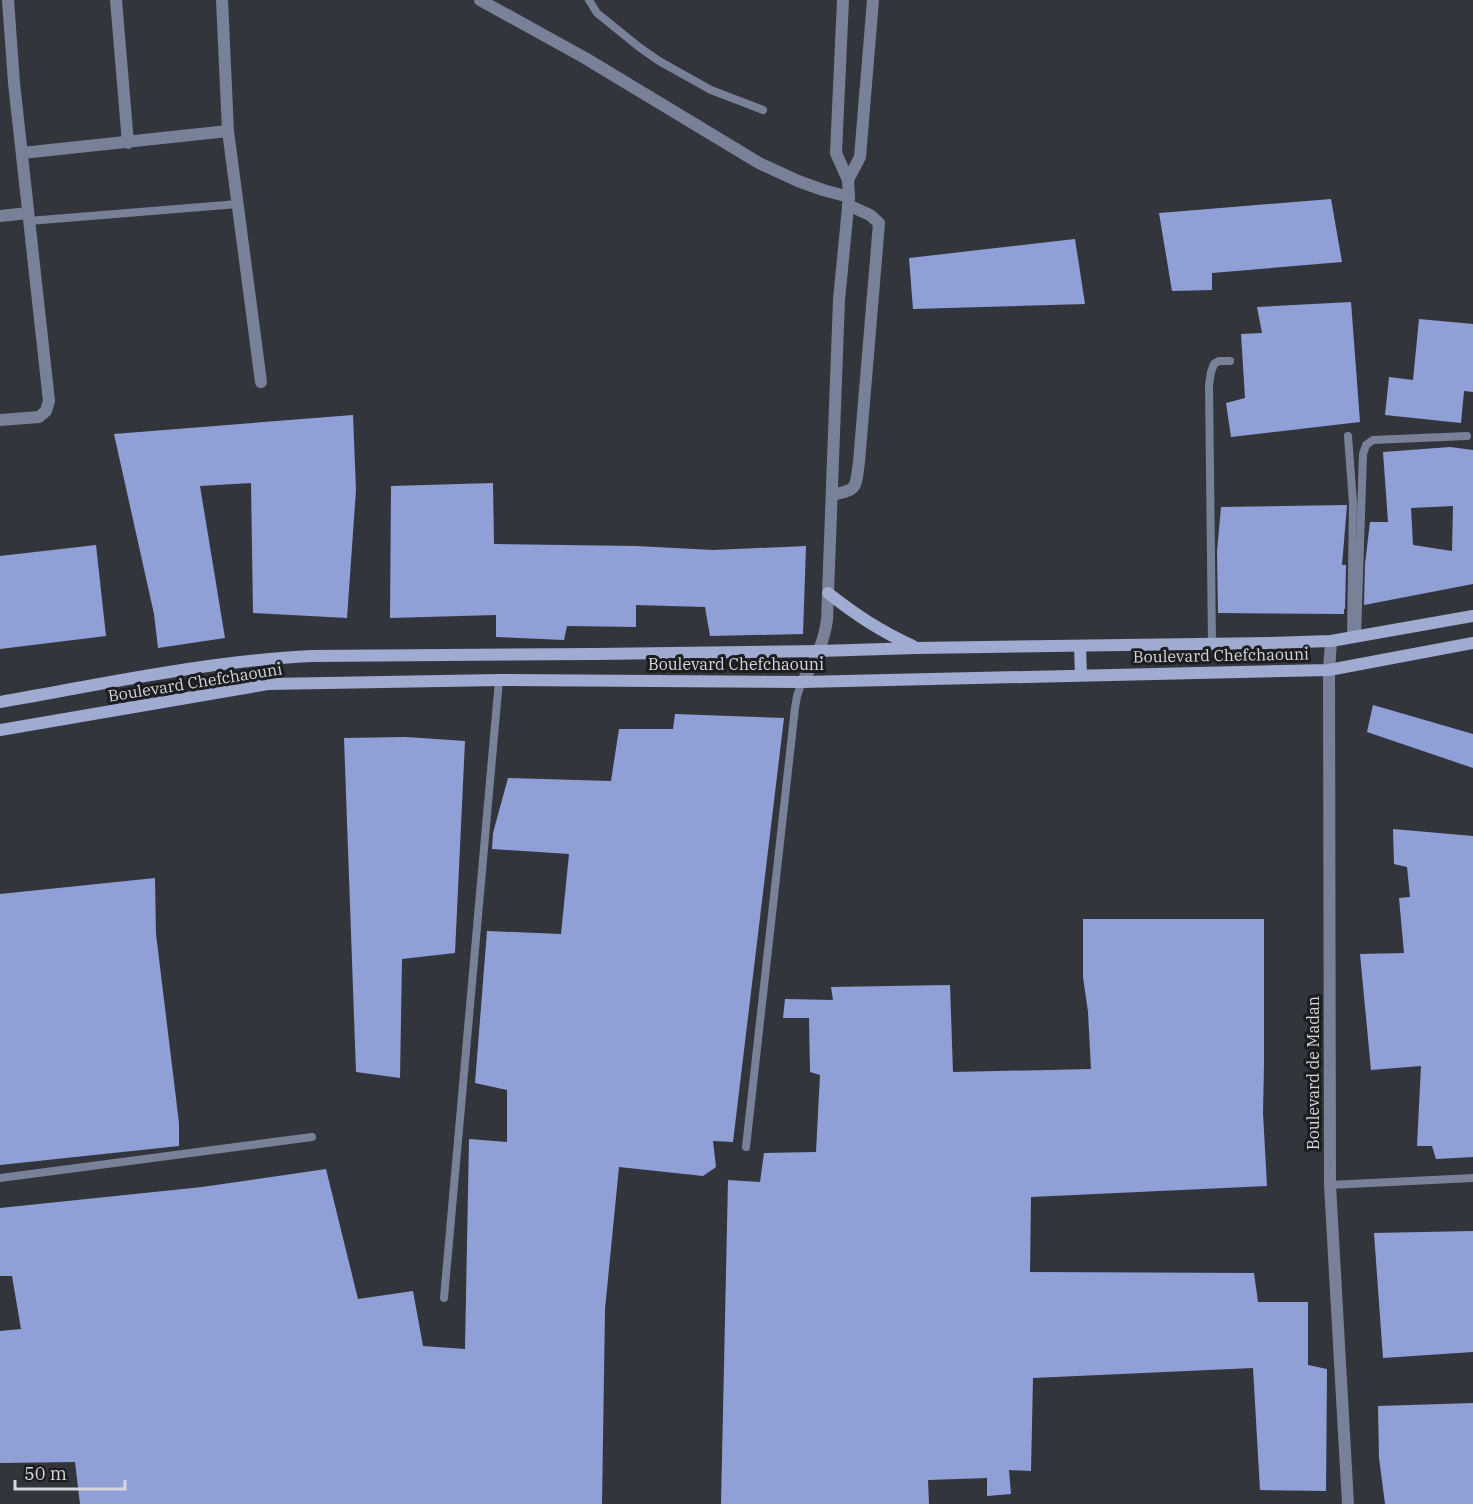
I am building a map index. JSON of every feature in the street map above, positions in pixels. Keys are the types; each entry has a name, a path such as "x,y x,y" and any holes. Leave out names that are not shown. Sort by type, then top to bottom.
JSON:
{"street":[{"path":"0,420 39,417 46,411 49,401 14,83 8,0"},
{"path":"116,0 128,143"},
{"path":"222,0 228,131 261,382"},
{"path":"480,0 585,57 759,163 848,201 879,223 856,484 850,491 832,495"},
{"path":"802,681 812,667 825,633 828,593 839,300 848,201 848,180 836,153 843,0"},
{"path":"848,180 860,157 873,0"},
{"path":"22,153 228,131"},
{"path":"0,216 29,217"},
{"path":"828,593 870,624 917,648"},
{"name":"Boulevard Chefchaouni","path":"0,702 157,674 270,658 819,651 1331,640 1473,616"},
{"name":"Boulevard de Madan","path":"1331,640 1329,670 1330,1185 1348,1504"},
{"name":"Boulevard Chefchaouni","path":"0,730 268,684 500,680 802,681 1329,670 1473,643"},
{"path":"1080,646 1082,675"}],"lane":[{"path":"589,0 597,13 659,61 711,90 763,110"},
{"path":"29,217 238,204"},
{"path":"1212,644 1209,385 1214,364 1219,361 1230,361"},
{"path":"1348,436 1353,503 1354,636"},
{"path":"1354,636 1364,449 1373,440 1467,436"},
{"path":"1353,503 1362,503"},
{"path":"444,1298 500,680"},
{"path":"746,1147 795,708 802,681"},
{"path":"0,1178 312,1137"},
{"path":"1330,1185 1473,1178"}],"building":[{"path":"1331,199 1342,262 1212,273 1212,290 1172,291 1159,213"},
{"path":"1075,239 1085,304 913,309 909,258"},
{"path":"1351,302 1360,422 1231,437 1226,403 1245,398 1241,334 1262,333 1257,307"},
{"path":"1419,319 1473,324 1473,392 1464,391 1461,423 1385,415 1389,377 1413,380"},
{"path":"353,415 356,490 347,618 253,613 251,483 200,486 225,638 158,648 154,614 114,434"},
{"path":"1450,447 1473,450 1473,584 1364,605 1365,564 1370,522 1388,522 1383,452","holes":["1453,506 1452,551 1413,545 1411,508"]},
{"path":"493,483 494,544 636,546 713,550 806,546 803,634 710,636 705,607 636,605 636,627 567,626 564,640 496,637 496,615 390,618 391,486"},
{"path":"1347,505 1342,565 1346,565 1344,614 1218,613 1217,552 1221,507"},
{"path":"96,545 106,636 0,649 0,556"},
{"path":"1373,705 1473,734 1473,768 1367,732"},
{"path":"675,714 784,718 733,1142 713,1141 716,1167 703,1176 619,1167 605,1309 602,1504 80,1504 75,1462 0,1463 0,1331 21,1329 12,1276 0,1276 0,1208 202,1187 326,1169 358,1299 413,1291 423,1346 465,1349 469,1139 507,1142 507,1090 475,1083 487,931 561,934 569,854 492,849 493,833 508,778 611,781 619,729 673,729"},
{"path":"406,737 465,741 455,953 402,959 400,1078 356,1072 344,738"},
{"path":"1393,829 1473,836 1473,1157 1436,1159 1432,1146 1417,1146 1421,1066 1371,1070 1360,954 1404,953 1399,898 1410,897 1407,867 1394,864"},
{"path":"155,878 156,934 179,1123 179,1146 0,1165 0,894"},
{"path":"1083,919 1264,919 1263,1113 1267,1186 1031,1197 1030,1272 1254,1273 1258,1302 1308,1302 1308,1365 1327,1369 1326,1491 1260,1490 1253,1368 1033,1378 1031,1471 1009,1470 1011,1494 987,1496 987,1478 928,1480 929,1504 721,1504 728,1180 760,1182 764,1153 816,1152 820,1075 810,1072 809,1018 783,1018 785,999 833,1000 831,987 950,985 953,1072 1091,1069 1088,1012 1083,977"},
{"path":"1473,1231 1473,1352 1383,1358 1374,1233"},
{"path":"1473,1403 1473,1504 1385,1504 1379,1458 1378,1406"}]}
